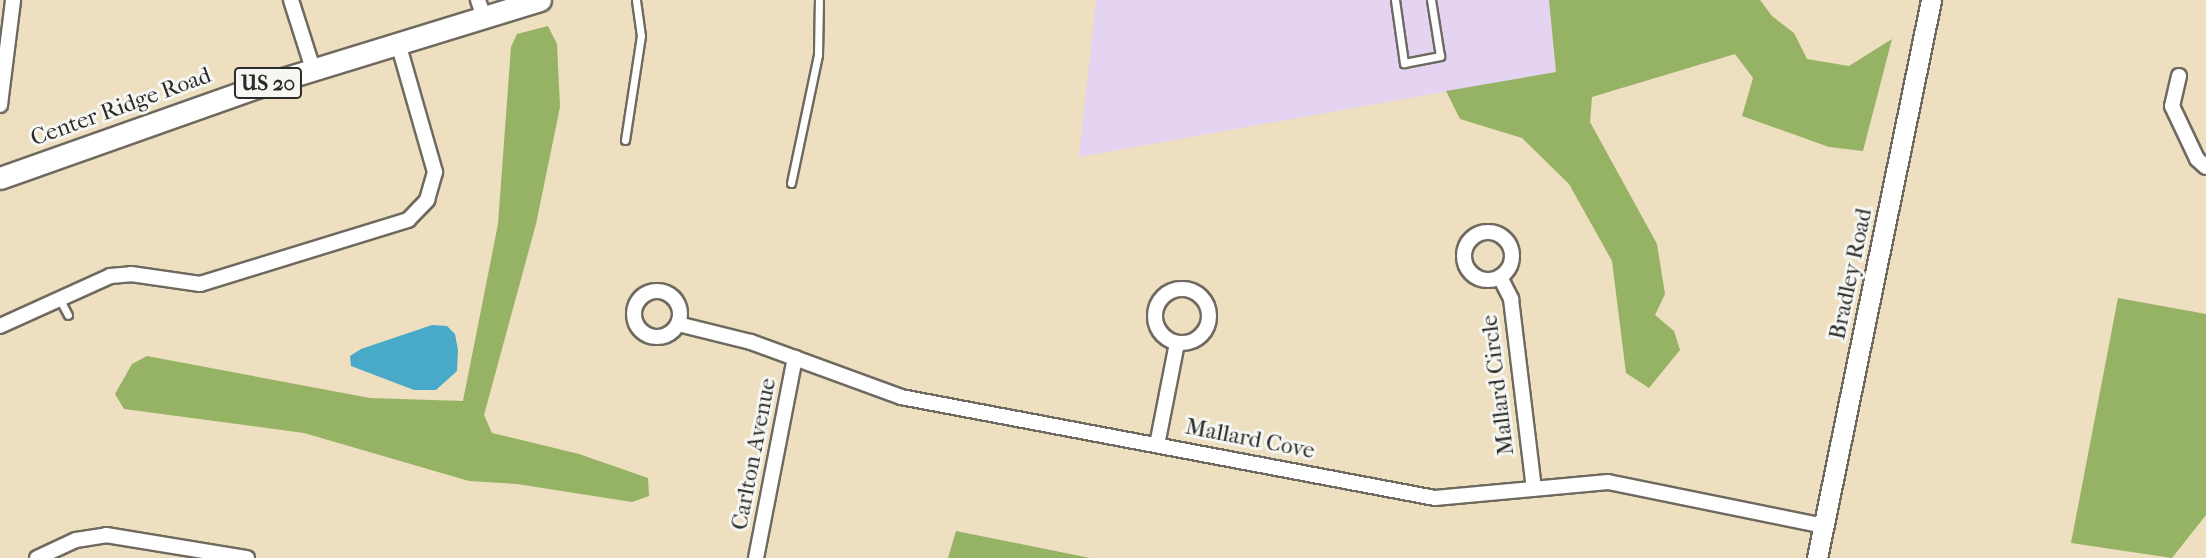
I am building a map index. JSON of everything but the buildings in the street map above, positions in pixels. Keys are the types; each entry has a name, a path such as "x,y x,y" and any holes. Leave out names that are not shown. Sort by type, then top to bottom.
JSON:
{"main road":[{"name":"Center Ridge Road","path":"0,178 313,69 398,43 481,9 540,0"}],"street":[{"path":"0,105 13,0"},
{"path":"291,0 313,69"},
{"name":"Bradley Road","path":"1817,558 1931,0"},
{"path":"0,326 98,279 120,275 191,284 214,281 408,220 427,200 435,172 398,43"},
{"path":"2179,76 2172,106 2197,159 2206,167"},
{"name":"Mallard Circle","path":"1500,277 1511,299 1534,489"},
{"name":"Mallard Cove","path":"678,324 795,358 901,397 1435,498 1608,482 1824,526"},
{"path":"1157,445 1177,343"},
{"name":"Carlton Avenue","path":"757,558 795,358"},
{"path":"37,558 76,540 106,535 247,558"}],"lane":[{"path":"625,140 641,36 636,0"},
{"path":"790,183 818,55 819,0"},
{"path":"1395,0 1404,63 1440,56 1432,0"},
{"path":"59,298 68,315"}],"shaded area":[{"path":"1096,0 1549,0 1556,72 1079,157"}],"green space":[{"path":"1549,0 1760,0 1772,16 1794,33 1807,59 1849,66 1892,39 1863,151 1829,147 1742,116 1753,78 1735,54 1592,97 1590,122 1657,244 1665,294 1655,315 1674,331 1680,350 1649,388 1626,373 1612,261 1569,184 1522,138 1460,119 1446,91 1556,72"},
{"path":"548,26 557,44 560,107 536,224 484,415 492,433 579,454 648,478 649,496 632,502 517,484 469,481 304,433 124,409 115,394 132,364 147,356 370,398 463,401 498,224 511,47 517,34"},
{"path":"2118,298 2206,314 2206,515 2172,558 2071,543"},
{"path":"956,531 1090,558 948,558"}],"water":[{"path":"432,325 447,326 455,334 458,350 457,371 436,390 414,390 351,366 350,356 361,349"}]}
